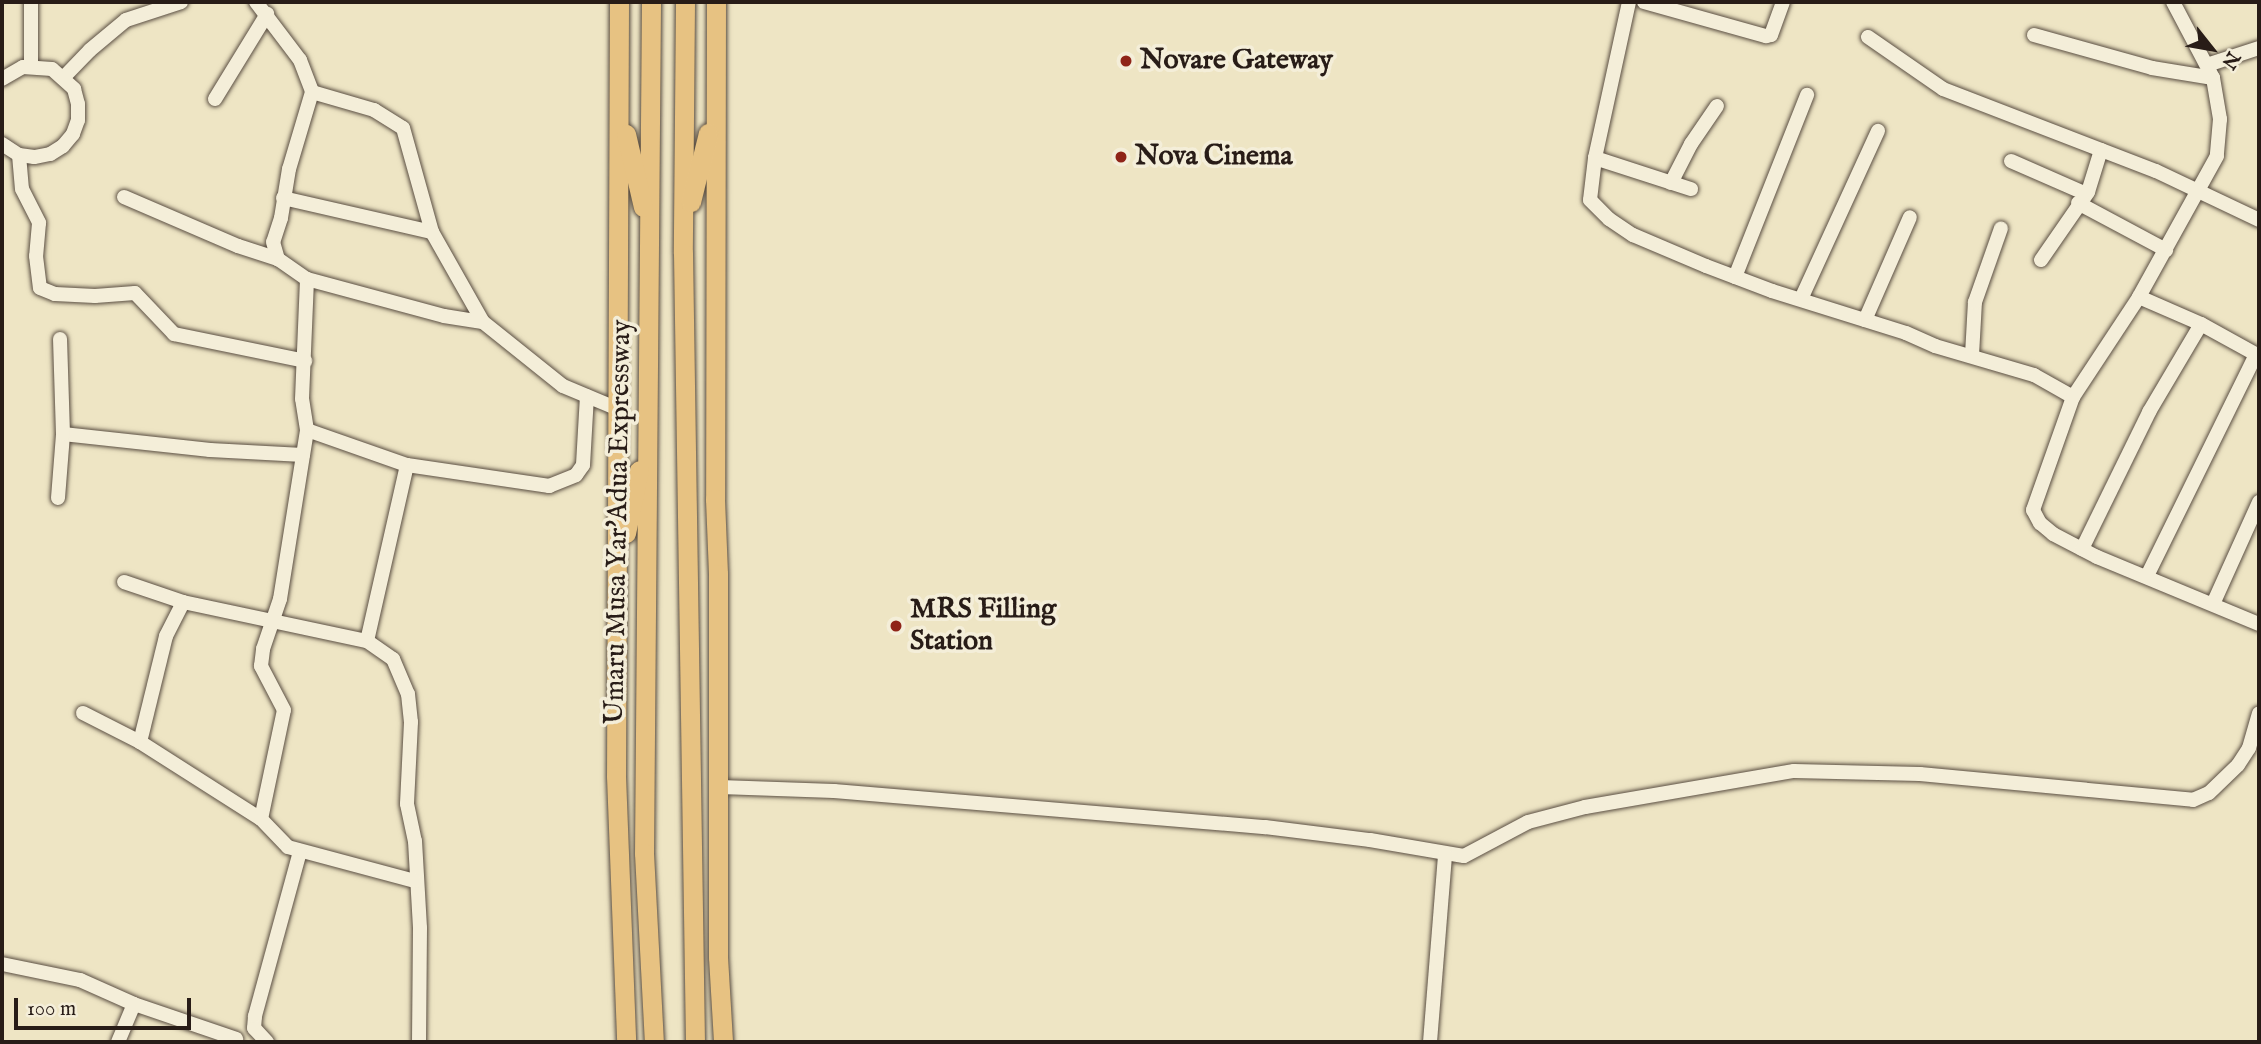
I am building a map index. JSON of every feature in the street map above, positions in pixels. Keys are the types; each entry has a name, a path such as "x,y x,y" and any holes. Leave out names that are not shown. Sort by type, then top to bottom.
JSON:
{"highway":[{"name":"Umaru Musa Yar'Adua Expressway","path":"619,2 616,776 626,1042"},
{"name":"Umaru Musa Yar'Adua Expressway","path":"651,2 644,853 654,1042"},
{"path":"685,2 685,444 695,1042"},
{"path":"716,2 718,957 723,1042"},
{"path":"683,234 716,101"},
{"path":"619,102 650,238"},
{"path":"617,578 648,424"},
{"path":"685,444 718,574"}],"street":[{"path":"31,2 31,66"},
{"path":"64,77 90,50 126,20 181,2"},
{"path":"256,2 300,60 312,92 273,242 278,259"},
{"path":"1629,2 1595,158 1590,200 1609,219 1633,235 1735,277 2034,376 2073,397"},
{"path":"1644,2 1766,36 1771,35 1783,2"},
{"path":"2173,2 2210,72 2220,119 2217,156 2139,297 2073,397 2033,510 2040,523 2082,549 2259,624"},
{"path":"215,99 267,14"},
{"path":"2034,35 2152,68 2210,72 2259,48"},
{"path":"1868,37 1943,89 2156,171 2259,220"},
{"path":"2,79 9,72 31,66 52,69 64,77 74,89 78,104 78,120 73,134 63,146 50,154 34,157 19,155 2,144"},
{"path":"312,92 374,110 403,128 432,232 483,322 563,386 618,409"},
{"path":"1735,277 1807,95"},
{"path":"1671,183 1691,144 1717,106"},
{"path":"1801,299 1878,131"},
{"path":"2041,260 2082,198 2101,150"},
{"path":"19,155 22,189 39,223 36,256 40,288 55,294 95,296 135,293 174,334 305,361"},
{"path":"1595,158 1691,190"},
{"path":"2011,161 2082,198 2166,250"},
{"path":"124,197 238,246 278,259 307,279 444,316 483,322"},
{"path":"283,198 432,232"},
{"path":"1866,320 1910,217"},
{"path":"1972,355 1975,302 2001,228"},
{"path":"261,819 284,710 261,666 272,619 280,599 307,430 302,398 307,279"},
{"path":"2139,297 2201,324 2258,355 2147,576"},
{"path":"2082,549 2149,412 2201,324"},
{"path":"58,498 63,434 60,339"},
{"path":"307,430 407,465 550,486 576,475 583,465 587,396"},
{"path":"63,434 210,450 303,455"},
{"path":"367,641 407,465"},
{"path":"2213,604 2259,502"},
{"path":"124,582 183,601 367,641 393,659 408,694 411,722 407,804 415,841 415,881 420,928 419,1042"},
{"path":"140,742 166,636 183,601"},
{"path":"83,713 140,742 261,819 281,842 300,851 415,881"},
{"path":"719,787 834,791 1216,823 1370,840 1464,856 1528,822 1585,807 1794,771 1920,774 2193,800 2209,793 2238,765 2249,748 2259,713"},
{"path":"2,964 80,980 134,1004 236,1041 254,1028 300,851"},
{"path":"1430,1042 1445,854"},
{"path":"118,1042 134,1004"},
{"path":"254,1028 267,1042"}],"place":[{"name":"Novare Gateway","path":"1126,61"},
{"name":"Nova Cinema","path":"1121,157"},
{"name":"MRS Filling Station","path":"896,626"}]}
